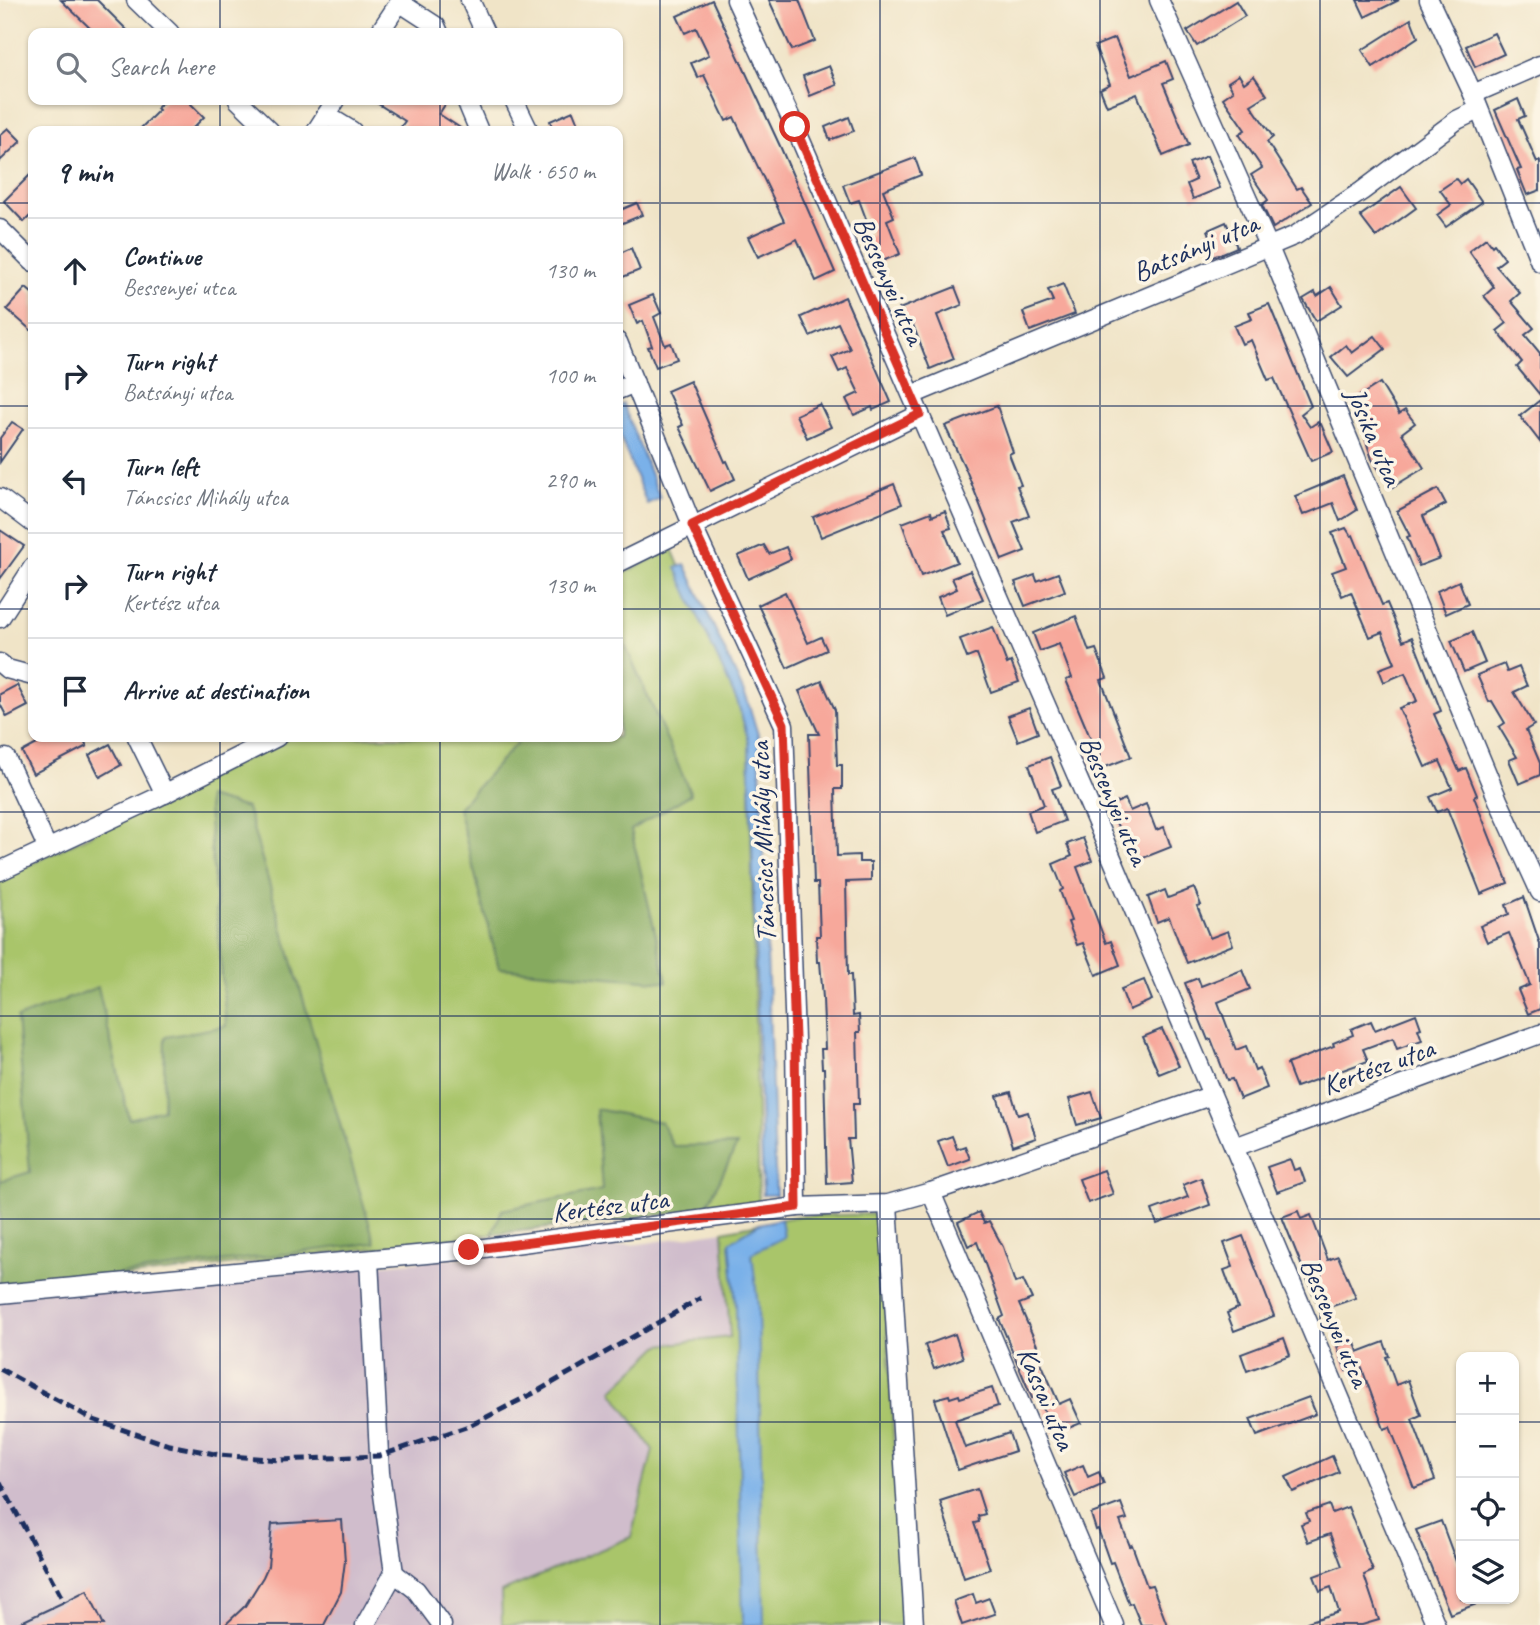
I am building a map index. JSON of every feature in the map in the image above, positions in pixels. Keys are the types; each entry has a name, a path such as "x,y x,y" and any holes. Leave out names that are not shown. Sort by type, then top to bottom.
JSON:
{"street":[{"path":"136,0 165,28"},
{"path":"470,0 483,28"},
{"name":"Bessenyei utca","path":"736,0 795,127 912,395 1210,1096 1235,1147 1436,1625"},
{"name":"Jósika utca","path":"1159,0 1268,245 1493,788 1540,892"},
{"path":"1429,0 1476,102 1540,262"},
{"path":"382,28 400,1 437,28"},
{"name":"Batsányi utca","path":"912,395 1296,234 1362,191 1457,120 1476,102 1540,65"},
{"path":"243,105 265,126"},
{"path":"319,126 333,105"},
{"path":"468,105 477,126"},
{"path":"516,105 526,126"},
{"path":"326,115 344,126"},
{"path":"0,229 28,257"},
{"name":"Táncsics Mihály utca","path":"623,354 692,525 784,724 795,1039 797,1207"},
{"path":"623,388 635,383"},
{"path":"623,560 920,414"},
{"path":"0,498 28,519"},
{"path":"0,618 28,574"},
{"path":"0,663 28,674"},
{"path":"139,742 165,794"},
{"path":"0,871 165,794 264,742"},
{"path":"6,758 48,849"},
{"name":"Kertész utca","path":"1235,1147 1540,1034"},
{"name":"Kertész utca","path":"0,1294 469,1250 797,1207 888,1204 931,1192 1210,1096"},
{"name":"Kassai utca","path":"931,1192 1114,1625"},
{"path":"888,1204 914,1625"},
{"path":"365,1625 394,1573 380,1472 369,1260"},
{"path":"394,1573 416,1590 442,1625"}],"shaded area":[{"path":"723,1231 730,1337 660,1345 653,1450 631,1538 501,1592 502,1625 0,1625 0,1295 640,1244"}],"green space":[{"path":"672,549 738,703 749,742 759,1204 0,1291 0,879 280,742 623,742 623,574"},
{"path":"623,640 691,794 631,830 667,982 499,968 458,808 517,742 623,742"},
{"path":"207,797 247,808 375,1243 0,1289 0,1181 30,1172 17,1018 98,987 129,1119 163,1109 165,1037 226,1026"},
{"path":"596,1109 661,1122 673,1146 737,1145 705,1210 492,1234 502,1210 602,1190"},
{"path":"881,1214 904,1625 502,1625 501,1592 631,1537 653,1450 612,1391 660,1345 730,1337 723,1231 798,1216"}],"water":[{"path":"623,404 660,498 647,504 623,444"},
{"path":"685,564 747,699 759,738 776,1195 763,1195 749,742 738,703 676,568"},
{"path":"781,1219 784,1237 752,1253 758,1306 764,1625 743,1625 736,1306 730,1242 759,1224"}],"building":[{"path":"61,0 97,0 125,28 90,28"},
{"path":"712,0 835,272 816,281 797,239 758,257 748,237 784,221 734,117 726,121 704,75 698,78 691,63 709,55 696,28 685,33 677,16"},
{"path":"769,0 799,0 815,41 792,50"},
{"path":"1357,0 1399,0 1365,17"},
{"path":"1236,1 1245,16 1197,46 1187,31"},
{"path":"1411,19 1418,37 1373,67 1362,50"},
{"path":"1494,33 1504,54 1475,67 1466,46"},
{"path":"1115,38 1131,76 1166,61 1173,79 1163,83 1189,145 1163,156 1137,94 1107,106 1100,89 1110,84 1095,46"},
{"path":"829,66 837,85 810,96 803,76"},
{"path":"1239,75 1244,83 1254,76 1267,95 1251,105 1273,137 1267,142 1297,189 1301,187 1312,203 1273,228 1262,205 1268,200 1251,175 1262,168 1239,134 1245,130 1223,98 1233,91 1228,82"},
{"path":"1518,99 1525,116 1518,119 1537,162 1540,161 1540,190 1527,195 1517,170 1521,169 1495,110"},
{"path":"160,105 192,105 204,117 195,126 143,126 159,110 157,108"},
{"path":"380,105 445,105 439,114 457,126 402,126 405,121"},
{"path":"573,111 579,126 552,126 550,121"},
{"path":"849,117 854,131 830,140 825,127"},
{"path":"8,128 21,141 0,161 0,135"},
{"path":"1207,156 1220,188 1193,199 1187,184 1196,180 1189,163"},
{"path":"915,158 921,175 883,190 894,217 887,220 900,254 875,264 865,238 872,235 859,200 850,203 843,185"},
{"path":"28,177 28,218 24,222 4,201"},
{"path":"1456,179 1460,184 1466,179 1482,202 1446,227 1437,215 1451,205 1440,190"},
{"path":"1401,187 1416,208 1376,237 1360,216"},
{"path":"637,203 642,215 623,223 623,209"},
{"path":"1226,222 1237,247 1213,257 1209,245 1213,243 1208,230"},
{"path":"1486,238 1505,259 1496,266 1520,293 1511,301 1534,328 1525,335 1540,353 1540,395 1517,367 1522,362 1497,331 1507,323 1484,296 1494,287 1469,251"},
{"path":"631,248 640,270 623,277 623,252"},
{"path":"1063,284 1075,314 1030,331 1023,312 1053,301 1048,290"},
{"path":"955,287 962,305 937,315 954,359 930,369 913,325 906,327 899,309"},
{"path":"1331,287 1342,305 1316,321 1303,299 1315,292 1317,296"},
{"path":"26,288 28,290 28,328 7,309"},
{"path":"653,295 661,313 654,317 665,345 671,343 677,359 656,367 648,347 652,346 643,321 637,324 629,305"},
{"path":"845,297 891,402 854,415 846,399 859,393 847,368 839,372 832,357 850,349 838,323 810,336 801,317"},
{"path":"1269,304 1311,406 1301,414 1310,427 1318,422 1321,424 1333,452 1311,461 1274,378 1268,380 1251,340 1242,344 1234,326 1252,319 1249,312"},
{"path":"1375,336 1385,349 1348,377 1331,357 1346,345 1352,353"},
{"path":"690,381 735,479 710,491 679,427 683,425 667,391"},
{"path":"1380,383 1399,414 1405,410 1415,423 1402,433 1424,468 1391,488 1372,459 1365,438 1371,434 1350,402"},
{"path":"1540,400 1540,442 1520,416"},
{"path":"820,404 831,427 807,438 796,415"},
{"path":"997,406 1013,452 1009,454 1021,485 1017,486 1029,516 1013,522 1025,551 1002,560 966,470 945,426"},
{"path":"12,422 23,429 0,462 0,438"},
{"path":"1343,476 1357,510 1340,521 1333,503 1303,515 1295,496"},
{"path":"894,484 902,504 821,537 813,517"},
{"path":"1438,489 1446,504 1423,516 1440,558 1419,566 1407,537 1410,536 1397,511"},
{"path":"945,511 951,528 944,530 957,562 921,576 902,523 931,512 932,516"},
{"path":"1346,528 1351,536 1353,535 1382,605 1387,603 1403,641 1412,637 1441,711 1434,714 1459,771 1466,768 1477,795 1474,797 1508,883 1481,894 1447,808 1437,812 1430,797 1452,788 1440,761 1425,767 1399,708 1417,701 1405,673 1384,682 1379,669 1395,663 1382,632 1370,637 1351,592 1342,596 1332,572 1346,567 1332,533"},
{"path":"0,530 24,546 0,579"},
{"path":"764,545 769,554 786,547 791,559 748,579 738,556"},
{"path":"970,571 983,599 945,615 938,597 957,589 952,578"},
{"path":"1058,573 1065,591 1025,606 1015,582 1035,575 1037,581"},
{"path":"1459,581 1468,604 1446,614 1437,591"},
{"path":"785,592 808,643 821,637 827,650 787,668 758,605"},
{"path":"1076,616 1089,651 1096,649 1107,678 1101,680 1131,757 1093,772 1085,753 1095,749 1066,680 1072,678 1059,644 1040,651 1033,633"},
{"path":"993,627 1007,664 1011,662 1019,682 991,692 977,654 967,658 960,639"},
{"path":"1472,632 1485,663 1464,672 1451,641"},
{"path":"1504,664 1507,672 1519,667 1527,686 1514,692 1534,725 1526,730 1540,763 1540,775 1519,784 1509,760 1517,757 1499,727 1505,723 1492,701 1489,702 1477,675"},
{"path":"822,681 835,710 837,765 842,765 842,789 835,789 837,856 859,855 859,862 871,862 871,881 846,882 848,975 851,975 853,1016 859,1015 860,1032 857,1032 859,1104 853,1104 854,1139 848,1139 852,1182 827,1184 824,1068 821,1049 825,1049 823,998 820,962 817,962 816,936 820,936 818,883 814,883 809,734 819,734 799,691"},
{"path":"17,685 28,706 7,717 0,704 0,694"},
{"path":"1029,708 1038,733 1018,741 1008,716"},
{"path":"36,742 85,742 87,746 33,774 22,752 37,744"},
{"path":"110,744 121,765 100,777 89,755"},
{"path":"1050,757 1061,786 1052,789 1064,821 1035,832 1028,811 1044,805 1029,765"},
{"path":"1125,799 1130,811 1146,804 1156,830 1164,827 1171,847 1133,862 1109,806"},
{"path":"1083,838 1092,861 1077,867 1106,943 1111,941 1120,965 1096,975 1083,943 1077,945 1068,922 1071,921 1060,891 1063,889 1053,864 1072,856 1067,844"},
{"path":"1194,888 1201,905 1197,906 1210,938 1228,931 1233,945 1187,963 1169,917 1157,922 1148,897 1165,890 1168,898"},
{"path":"1524,897 1540,944 1540,1009 1528,1014 1518,990 1530,985 1509,933 1487,942 1480,926 1509,914 1506,905"},
{"path":"1242,970 1250,989 1218,1002 1236,1050 1246,1046 1255,1070 1259,1068 1267,1088 1240,1099 1232,1079 1227,1080 1211,1039 1208,1040 1185,983 1198,978 1201,986"},
{"path":"1144,980 1152,1000 1129,1010 1121,989"},
{"path":"1416,1014 1422,1040 1397,1049 1393,1038 1363,1049 1368,1061 1296,1087 1287,1064 1334,1046 1333,1043 1353,1035 1351,1029 1371,1021 1375,1030"},
{"path":"1162,1029 1179,1066 1159,1074 1143,1037"},
{"path":"1011,1092 1018,1115 1028,1112 1036,1138 1013,1146 997,1096"},
{"path":"1092,1092 1101,1118 1077,1125 1069,1099"},
{"path":"952,1136 957,1149 965,1146 970,1159 948,1167 938,1141"},
{"path":"1290,1159 1294,1170 1300,1168 1305,1182 1277,1192 1267,1167"},
{"path":"1104,1170 1113,1194 1088,1203 1079,1179"},
{"path":"1201,1178 1210,1205 1157,1224 1152,1210 1188,1197 1183,1185"},
{"path":"1298,1211 1301,1219 1311,1215 1328,1260 1338,1256 1356,1298 1327,1308 1323,1298 1316,1301 1282,1217"},
{"path":"979,1212 984,1223 989,1221 1003,1247 1015,1283 1023,1280 1032,1299 1019,1304 1059,1404 1070,1399 1081,1423 1054,1434 1038,1396 1032,1398 999,1319 1004,1316 977,1242 968,1246 958,1222"},
{"path":"1243,1236 1274,1316 1234,1331 1227,1313 1238,1308 1224,1270 1233,1267 1224,1243"},
{"path":"955,1334 963,1358 934,1369 925,1345"},
{"path":"1284,1338 1290,1355 1247,1371 1241,1354"},
{"path":"1354,1340 1358,1352 1384,1342 1389,1356 1386,1357 1396,1385 1408,1380 1421,1415 1412,1419 1435,1480 1414,1488 1390,1427 1384,1429 1361,1366 1346,1371 1337,1346"},
{"path":"992,1388 998,1406 955,1420 965,1448 1009,1433 1015,1451 958,1470 935,1399 949,1395 950,1398 959,1395 960,1398"},
{"path":"1309,1397 1316,1414 1257,1436 1250,1419"},
{"path":"1332,1456 1339,1472 1293,1492 1286,1477"},
{"path":"1083,1465 1088,1477 1099,1472 1104,1484 1075,1497 1064,1473"},
{"path":"977,1489 985,1514 978,1516 979,1522 974,1523 990,1569 964,1578 940,1501"},
{"path":"1121,1503 1127,1519 1120,1521 1147,1586 1152,1585 1167,1625 1141,1625 1132,1603 1129,1604 1113,1562 1110,1563 1098,1529 1096,1530 1091,1514"},
{"path":"1329,1505 1332,1513 1348,1507 1373,1571 1364,1575 1379,1620 1362,1625 1307,1625 1307,1622 1339,1612 1331,1587 1320,1591 1314,1576 1342,1566 1330,1534 1308,1542 1301,1524 1309,1521 1306,1513"},
{"path":"342,1520 345,1561 341,1592 324,1625 225,1625 245,1606 263,1577 268,1566 272,1524"},
{"path":"1441,1521 1456,1561 1456,1604 1476,1604 1450,1614 1416,1530"},
{"path":"87,1590 104,1625 15,1625 64,1602"},
{"path":"973,1594 976,1603 989,1598 995,1614 962,1625 954,1601"}],"railway":[{"path":"0,1369 94,1420 169,1445 220,1455 280,1460 379,1456 469,1426 536,1392 701,1298"},
{"path":"0,1482 64,1602"}],"route":[{"path":"469,1250 797,1207 795,1039 784,724 692,525 920,414 795,127"}]}
